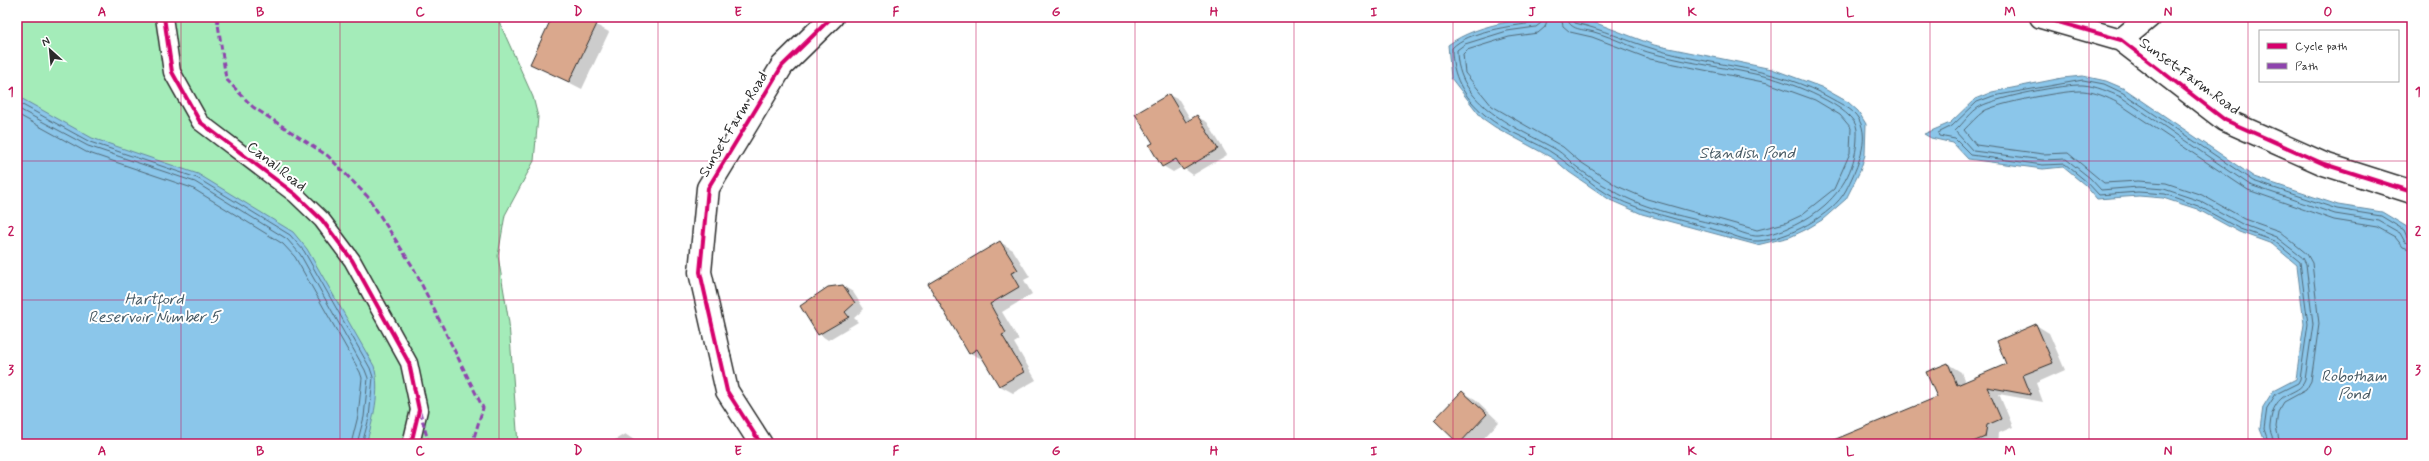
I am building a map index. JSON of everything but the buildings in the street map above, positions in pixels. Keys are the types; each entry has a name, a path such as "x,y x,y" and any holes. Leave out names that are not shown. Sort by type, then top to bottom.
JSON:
{"street":[{"name":"Sunset Farm Road","path":"761,444 727,391 700,272 708,188 782,66 832,17"},
{"name":"Sunset Farm Road","path":"2041,17 2121,40 2225,120 2324,164 2412,192"},
{"path":"2121,40 2149,17"}],"lane":[{"name":"Canal Road","path":"164,17 172,72 200,122 306,204 322,220 352,260 409,363 419,410 411,444"}],"green space":[{"path":"17,17 497,17 533,97 538,117 534,161 505,215 498,256 509,323 518,444 17,444"}],"water":[{"name":"Standish Pond","path":"1569,17 1596,23 1654,45 1772,69 1821,87 1848,102 1858,111 1866,124 1865,155 1860,171 1846,199 1822,220 1807,229 1790,237 1757,245 1642,214 1610,200 1569,172 1554,159 1495,127 1482,118 1451,78 1448,45 1475,31 1506,22 1538,18"},
{"name":"Robotham Pond","path":"2083,76 2106,81 2125,89 2254,177 2338,205 2382,212 2407,227 2412,239 2412,444 2266,444 2260,429 2263,407 2273,391 2296,379 2304,324 2297,265 2272,244 2239,232 2197,209 2163,198 2139,196 2097,199 2085,185 2063,167 2043,169 1968,159 1953,143 1931,138 1924,134 1950,123 1975,99 1992,92 2062,78"},
{"name":"Hartford Reservoir Number 5","path":"17,96 92,138 198,174 293,232 307,249 374,366 377,385 375,405 366,444 17,444"}],"marked path":[{"path":"217,17 226,79 253,107 328,156 368,197 413,267 483,408 472,444"},
{"path":"420,412 429,444"}],"cycle path":[{"path":"164,17 172,72 200,122 295,194 322,220 352,260 409,363 419,410 411,444"},
{"path":"761,444 727,391 700,272 708,188 782,66 832,17"},
{"path":"2041,17 2121,40 2225,120 2324,164 2412,192"}]}
